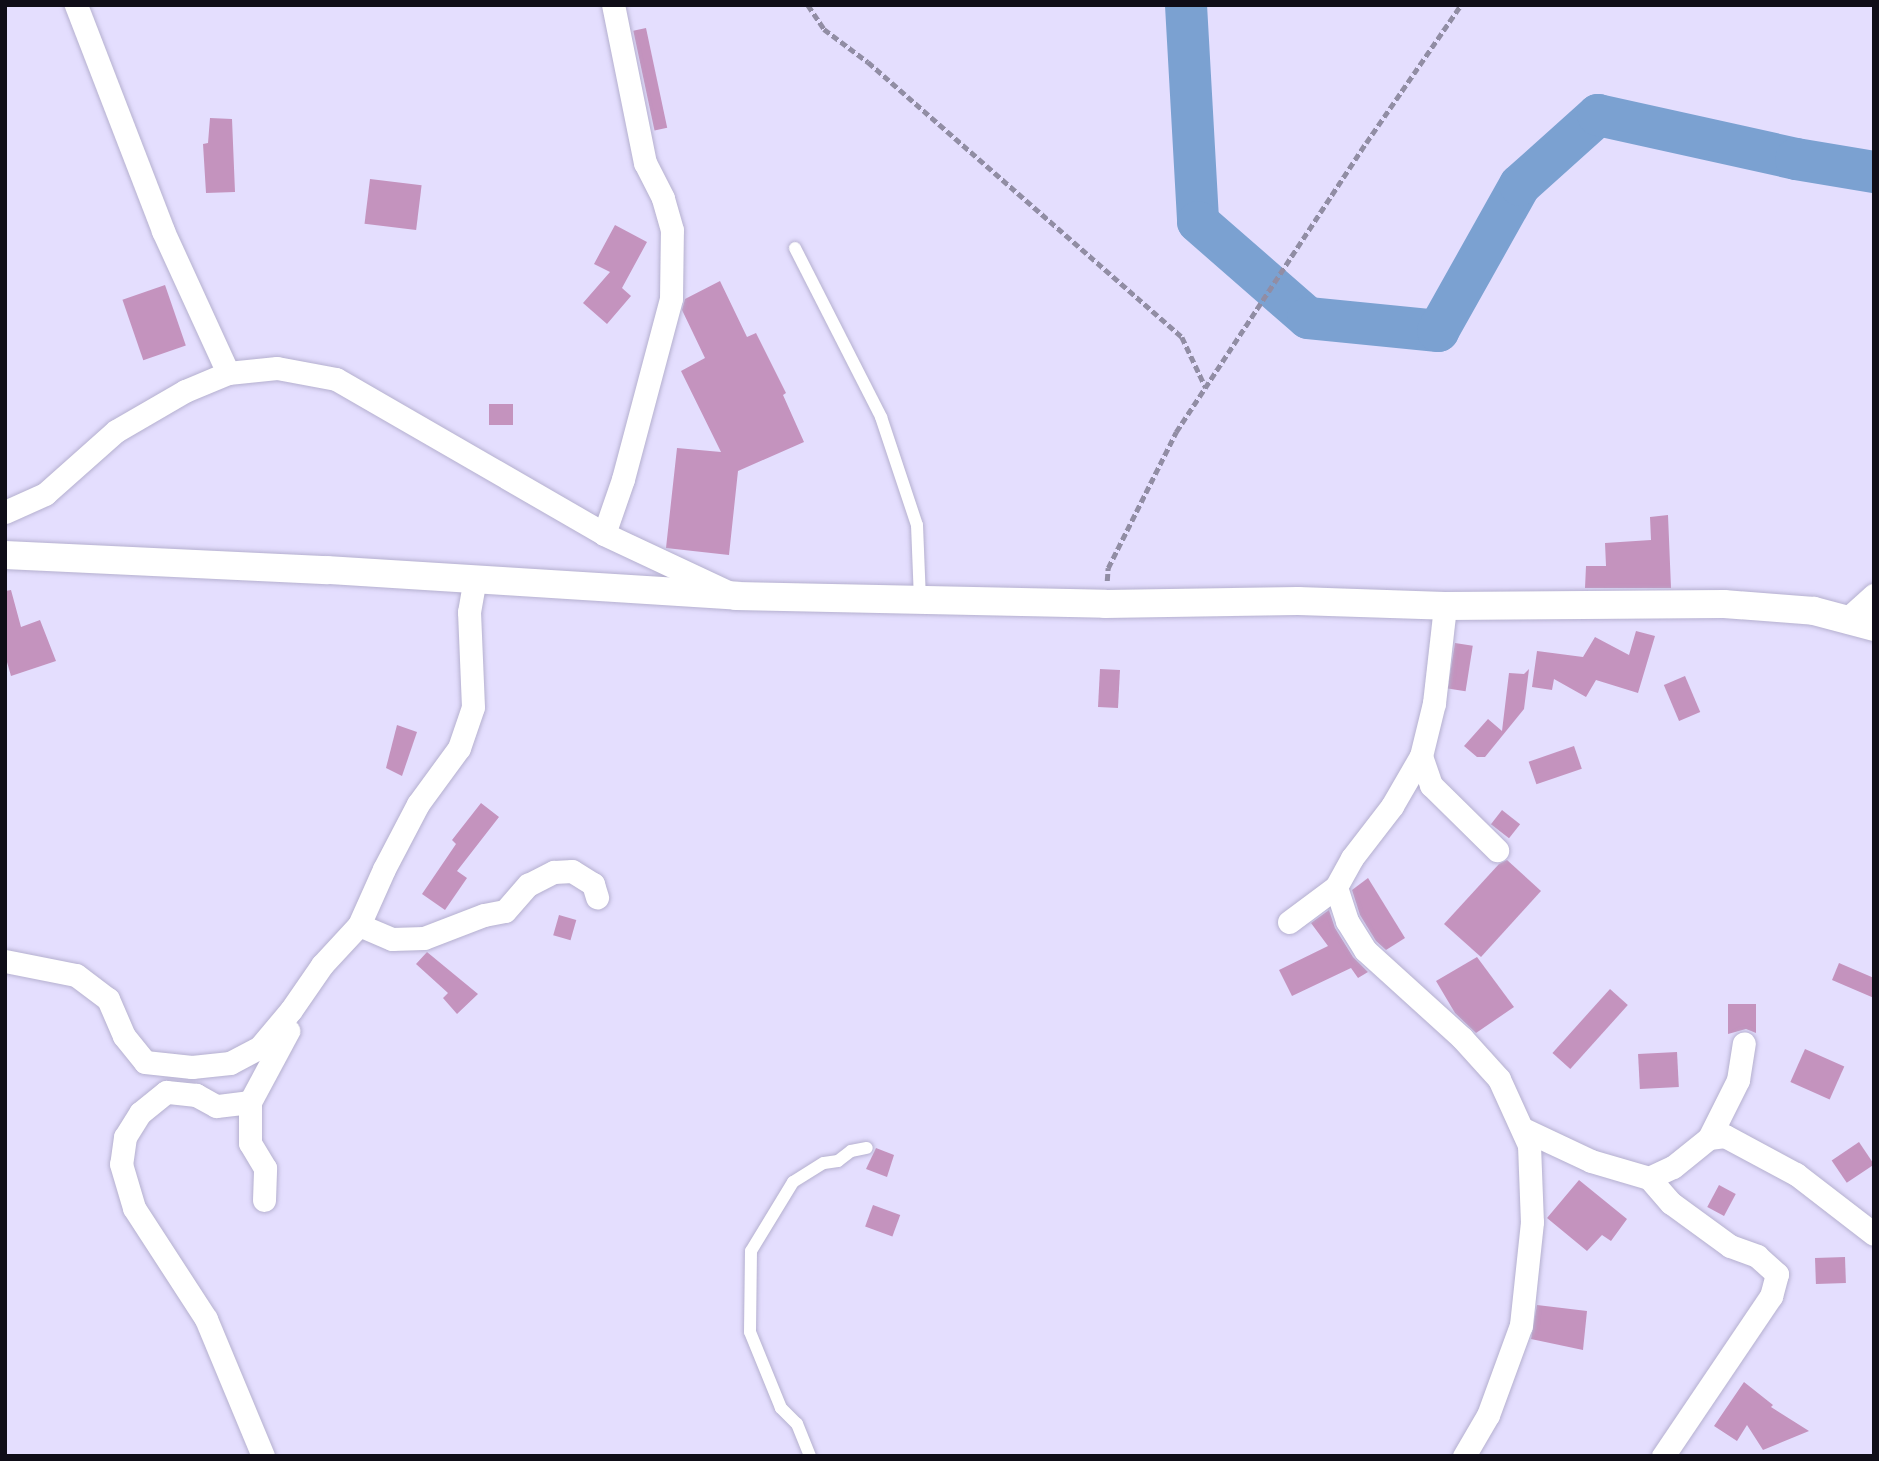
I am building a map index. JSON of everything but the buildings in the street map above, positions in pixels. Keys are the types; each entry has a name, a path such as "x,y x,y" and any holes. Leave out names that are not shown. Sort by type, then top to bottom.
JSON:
{"street":[{"path":"76,5 163,232 228,373"},
{"path":"604,534 623,479 671,298 672,230 663,198 645,163 613,5"},
{"path":"5,512 45,494 116,431 185,391 228,373 276,368 337,379 604,534 736,596"},
{"path":"5,555 475,579 736,596 1105,604 1298,601 1445,606 1724,604 1814,611 1874,626"},
{"path":"5,961 76,975 108,999 124,1037 145,1062 192,1067 230,1063 260,1047 291,1010 322,965 359,925 418,804 459,748 473,707 469,612 475,579"},
{"path":"1847,619 1874,595"},
{"path":"1289,922 1336,887 1352,858 1392,806 1421,756 1434,703 1445,606"},
{"path":"1421,756 1431,785 1497,850"},
{"path":"359,925 392,939 424,938 484,915 505,911 528,885 554,872 572,870 593,884 597,897"},
{"path":"1336,887 1347,921 1365,950 1462,1038 1499,1079 1529,1145 1532,1222 1521,1325 1488,1415 1464,1456"},
{"path":"264,1200 265,1168 250,1143 250,1102 269,1063 309,997 322,965"},
{"path":"1649,1178 1673,1167 1709,1138 1734,1089 1744,1043"},
{"path":"250,1102 216,1106 196,1095 166,1092 140,1113 125,1137 121,1164 134,1208 206,1319 263,1456"},
{"path":"1523,1129 1591,1161 1649,1178 1671,1203 1730,1246 1757,1256 1777,1274 1771,1296 1662,1456"},
{"path":"1709,1138 1725,1136 1785,1168 1874,1234"}],"lane":[{"path":"794,248 881,417 917,525 920,600"},
{"path":"810,1456 797,1424 781,1408 750,1332 751,1251 793,1182 824,1163 838,1161 851,1151 867,1148"}],"path":[{"path":"808,5 824,29 867,62 1182,337 1206,388"},
{"path":"1105,604 1108,568 1176,432 1461,5"}],"waterway":[{"path":"1186,5 1198,222 1308,318 1438,331 1520,185 1598,115 1796,159 1874,172"}]}
